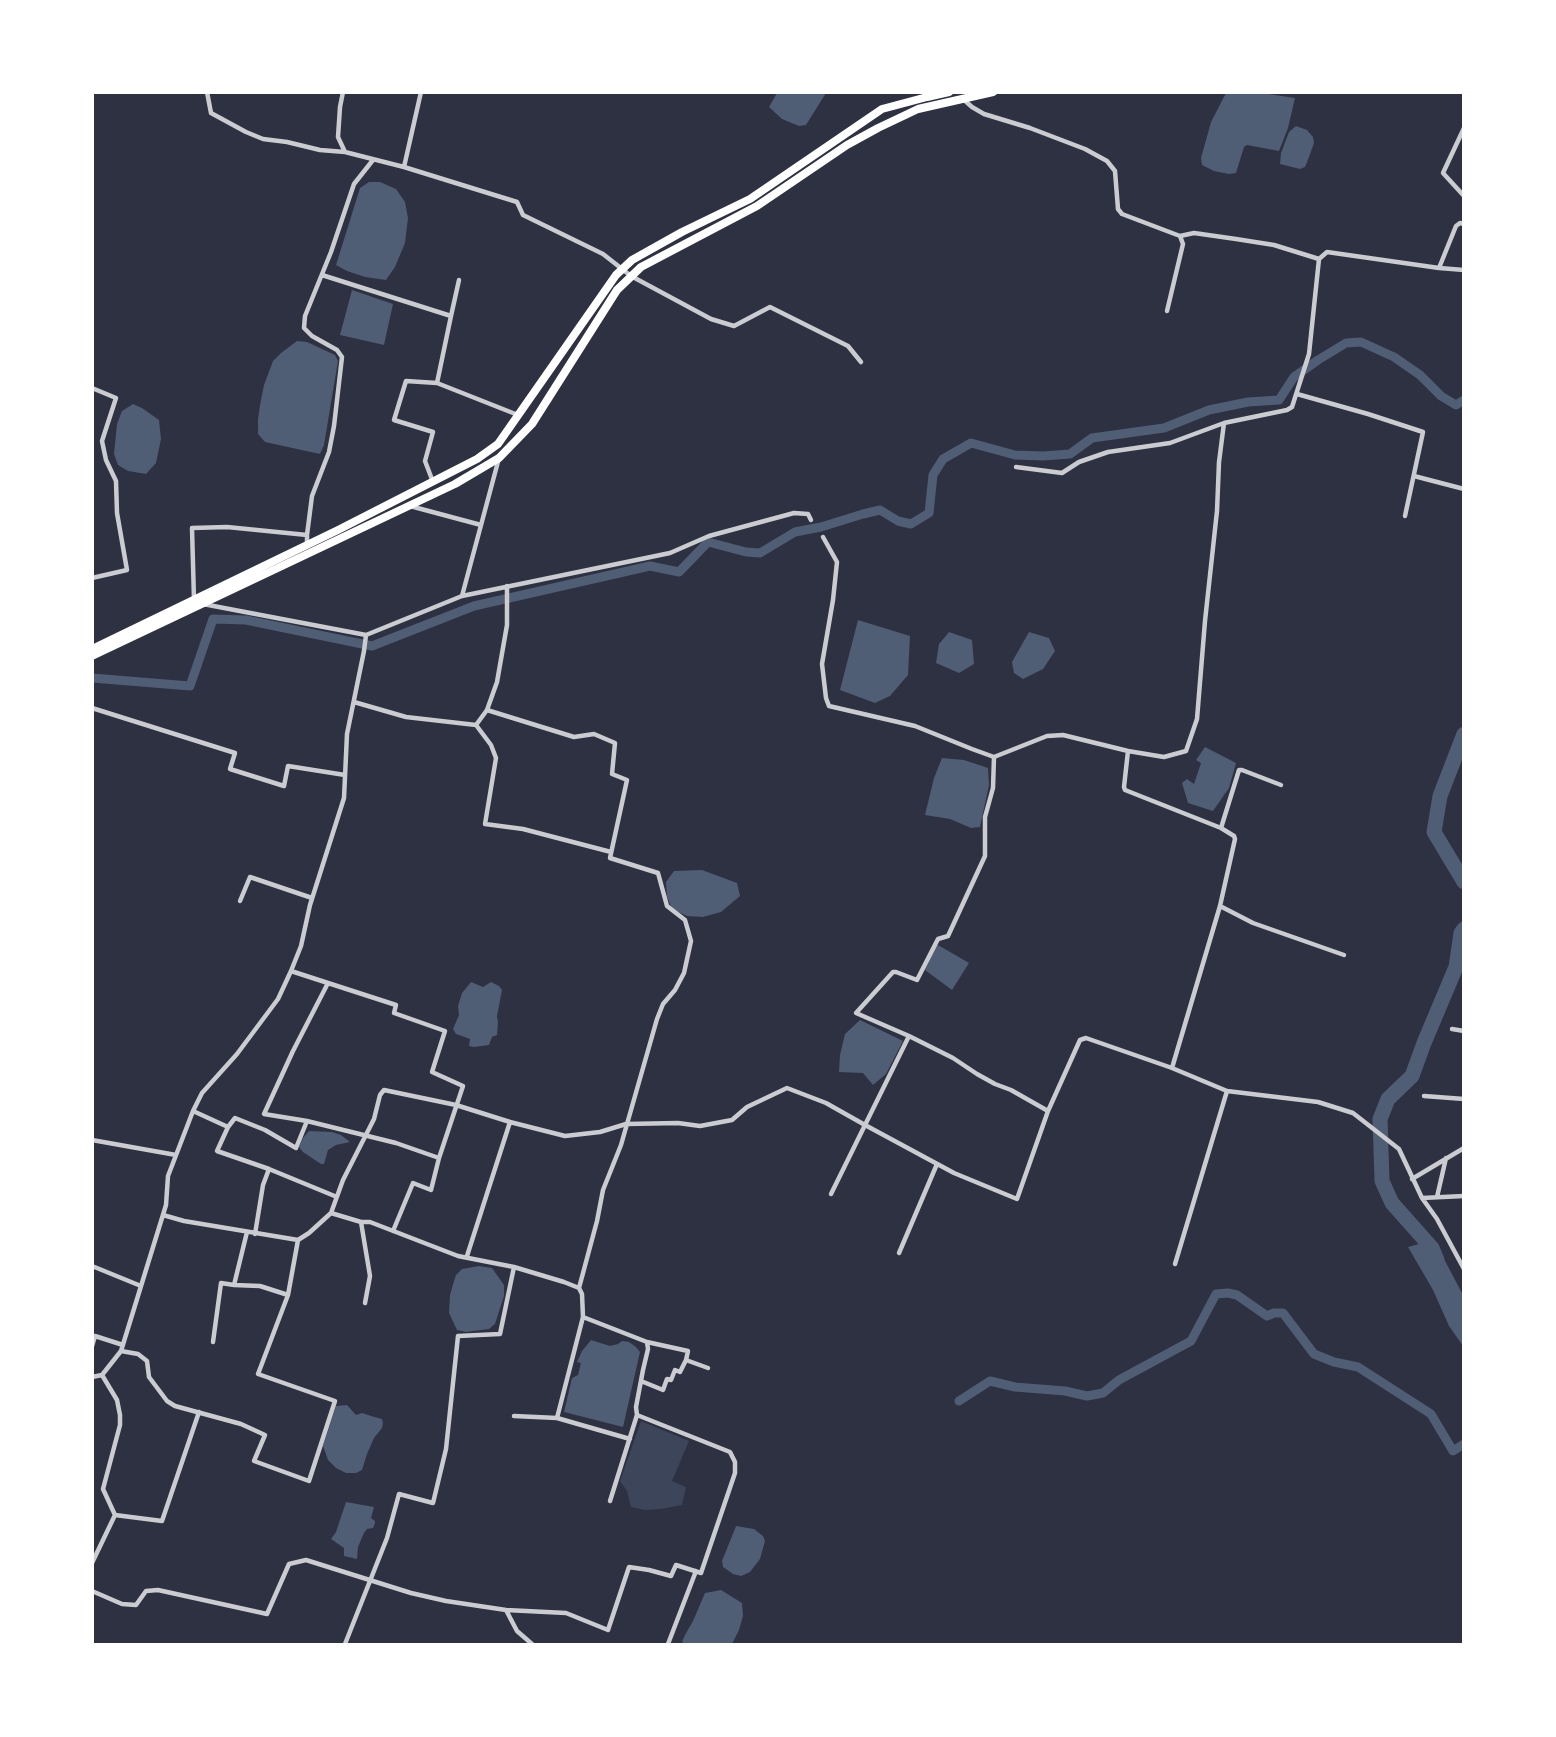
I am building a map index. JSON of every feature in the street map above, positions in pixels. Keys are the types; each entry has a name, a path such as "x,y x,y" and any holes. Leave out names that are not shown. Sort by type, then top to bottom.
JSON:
{"highway":[{"path":"92,656 307,544 477,459 498,444 616,275 632,260 682,232 750,199 882,110 927,96 949,92"},
{"path":"92,649 410,506 455,484 499,458 532,424 616,290 641,267 757,206 847,145 878,128 918,109 993,92"}],"street":[{"path":"208,92 210,113 246,132 263,139 287,142 320,150 345,152 517,202 523,214 603,254 631,276 725,324 734,326 770,307 848,346 861,362"},
{"path":"343,92 338,137 345,152"},
{"path":"404,168 421,92"},
{"path":"963,99 984,114 1030,128 1085,149 1107,161 1115,172 1118,209 1122,214 1180,236 1194,233 1274,245 1318,259"},
{"path":"1464,128 1443,173 1464,196"},
{"path":"307,544 312,496 329,452 342,371 342,357 337,350 312,336 304,328 306,316 354,184 374,160"},
{"path":"1439,268 1456,226 1460,223 1464,224"},
{"path":"1167,311 1183,244 1180,236"},
{"path":"1318,259 1330,251 1439,268 1464,270"},
{"path":"1016,466 1062,473 1079,462 1108,452 1170,443 1224,423 1287,410 1292,406 1297,394 1309,354 1318,259"},
{"path":"322,274 450,316"},
{"path":"437,383 459,280"},
{"path":"432,482 425,461 433,432 394,420 406,381 437,383 518,415"},
{"path":"92,388 116,398 102,441 106,460 116,481 117,513 127,570 92,578"},
{"path":"1297,394 1423,432 1405,516"},
{"path":"823,537 837,562 833,600 822,664 826,698 829,706 915,726 994,757 1046,736 1063,735 1128,751 1164,757 1186,751 1197,719 1224,423"},
{"path":"462,596 499,458"},
{"path":"1414,476 1464,489"},
{"path":"410,506 481,524"},
{"path":"307,535 227,527 192,528 198,602 366,634 462,596 670,552 709,536 794,513 808,514 812,520"},
{"path":"476,725 487,710 497,682 507,625 507,586"},
{"path":"92,1377 102,1375 121,1351 166,1205 168,1176 202,1093 237,1054 278,999 291,971 344,798 347,734 366,634"},
{"path":"354,702 406,717 476,725 491,745 496,758 485,824 524,829 612,852"},
{"path":"92,708 235,753 230,770 284,786 288,766 345,775"},
{"path":"487,710 574,737 594,734 615,743 612,774 627,780 610,858 658,873 667,906 684,920 691,940 684,973 675,990 663,1004 657,1019 621,1145 603,1190 597,1221 579,1288 582,1294 583,1317 557,1418"},
{"path":"1128,751 1125,790 1220,828 1232,834 1235,839 1220,906 1172,1068"},
{"path":"994,757 992,788 985,817 985,856 948,936 938,939 917,980 893,972 856,1013 953,1058 989,1081 1011,1090 1048,1110"},
{"path":"1220,828 1239,770 1281,785"},
{"path":"240,901 250,877 312,898"},
{"path":"1220,906 1253,923 1344,955"},
{"path":"291,971 396,1005 394,1013 445,1031 432,1072 463,1086 438,1158 432,1190 413,1183 393,1231"},
{"path":"328,984 293,1051 264,1114 307,1121 365,1135 396,1143 438,1158"},
{"path":"1452,1029 1464,1031"},
{"path":"831,1194 909,1036"},
{"path":"163,1215 255,1234 298,1240 309,1233 331,1213 343,1180 374,1119 380,1095 384,1090 456,1105 510,1122 565,1136 600,1132 626,1124 678,1123 700,1126 732,1120 747,1107 787,1088 826,1104 937,1164 1017,1199 1048,1110 1080,1040 1083,1038 1172,1068 1227,1091 1318,1102 1350,1111 1399,1149 1412,1180 1437,1219 1464,1269"},
{"path":"1175,1264 1227,1091"},
{"path":"1424,1096 1464,1099"},
{"path":"194,1111 228,1127"},
{"path":"307,1121 296,1148 265,1130 235,1118 228,1127 217,1151 269,1169 337,1197"},
{"path":"467,1256 510,1122"},
{"path":"92,1140 176,1155"},
{"path":"1412,1180 1464,1148"},
{"path":"1437,1197 1446,1158"},
{"path":"899,1253 937,1164"},
{"path":"255,1234 263,1185 269,1169"},
{"path":"1422,1198 1464,1196"},
{"path":"331,1213 360,1222 370,1222 458,1256 467,1256 514,1268 579,1288"},
{"path":"360,1222 370,1276 365,1303"},
{"path":"234,1285 248,1232"},
{"path":"121,1351 138,1354 146,1361 149,1377 167,1400 175,1406 253,1428 264,1435 254,1461 309,1481 336,1401 258,1374 288,1295 298,1240"},
{"path":"92,1266 142,1286"},
{"path":"345,1644 387,1538 399,1494 433,1503 446,1449 458,1336 500,1334 514,1268"},
{"path":"212,1342 221,1283 260,1286 288,1295"},
{"path":"583,1317 647,1342 688,1351 680,1372 675,1370 671,1380 667,1379 663,1390 641,1381"},
{"path":"92,1346 94,1335 123,1345"},
{"path":"610,1500 637,1415 636,1407 648,1348 647,1342"},
{"path":"686,1360 708,1368"},
{"path":"102,1375 116,1400 120,1415 120,1425 103,1489 115,1514"},
{"path":"115,1514 162,1521 199,1412"},
{"path":"92,1591 122,1604 136,1605 146,1591 158,1590 267,1614 289,1564 306,1560 411,1594 506,1610 566,1613 608,1630 629,1567 671,1576 676,1565 701,1573 735,1473 736,1462 730,1452 637,1415"},
{"path":"514,1416 557,1418 630,1439"},
{"path":"92,1563 115,1514"},
{"path":"668,1644 696,1571"},
{"path":"506,1610 517,1631 532,1644"}],"shaded area":[{"path":"777,93 826,93 806,125 799,126 782,119 769,107"},
{"path":"1226,93 1262,93 1295,98 1288,128 1279,151 1247,145 1244,147 1236,173 1229,174 1214,171 1202,165 1201,158 1211,122"},
{"path":"1296,126 1307,130 1313,137 1314,143 1305,167 1300,169 1280,164 1281,153 1289,132"},
{"path":"369,182 380,182 396,189 405,202 408,218 405,243 395,267 386,280 365,277 336,265 360,188"},
{"path":"352,290 393,304 384,345 340,335"},
{"path":"297,341 307,342 335,355 338,361 324,445 320,454 265,442 258,434 258,419 264,385 273,361"},
{"path":"133,404 159,420 161,439 156,463 146,474 128,471 118,465 114,454 117,424 122,411"},
{"path":"858,620 910,636 908,675 890,696 875,703 840,690"},
{"path":"949,632 972,640 974,664 959,673 936,663 939,644"},
{"path":"1029,632 1049,638 1055,651 1043,669 1023,679 1014,673 1012,662"},
{"path":"1205,747 1236,763 1229,788 1213,811 1188,803 1182,783 1187,779 1194,784 1201,763 1196,760"},
{"path":"942,758 964,760 988,768 989,785 980,827 971,828 950,819 925,815 934,778"},
{"path":"702,870 737,883 740,896 721,912 703,917 687,916 672,909 667,897 666,882 674,871"},
{"path":"938,945 969,963 952,990 925,970"},
{"path":"471,982 483,987 491,982 502,990 497,1016 497,1035 492,1037 489,1045 469,1046 470,1039 456,1034 453,1029 459,1015 458,1006 462,993"},
{"path":"860,1020 903,1041 886,1074 873,1085 863,1073 839,1072 840,1055 845,1034"},
{"path":"309,1131 332,1132 341,1135 350,1142 336,1145 328,1150 324,1164 321,1164 303,1152 299,1147"},
{"path":"1434,1240 1463,1295 1463,1346 1449,1326 1433,1290 1408,1247"},
{"path":"479,1266 492,1268 504,1285 504,1296 495,1324 489,1329 466,1332 457,1330 449,1313 450,1295 456,1275 462,1269"},
{"path":"591,1340 610,1346 622,1341 629,1342 640,1352 623,1427 564,1412 572,1378 578,1375 581,1363 577,1362 582,1351"},
{"path":"347,1405 356,1415 362,1413 382,1419 383,1423 382,1428 374,1438 362,1470 356,1473 346,1473 336,1468 328,1460 323,1446 336,1406"},
{"path":"641,1421 689,1441 672,1481 686,1487 682,1505 645,1510 631,1507 627,1491 620,1481"},
{"path":"346,1502 374,1507 371,1518 375,1523 373,1528 367,1529 364,1533 358,1547 357,1559 344,1556 344,1548 331,1539 336,1532"},
{"path":"736,1526 754,1529 763,1536 765,1541 760,1559 750,1572 741,1576 733,1574 723,1567 722,1561"},
{"path":"721,1590 742,1603 743,1616 732,1644 685,1644 682,1642 705,1593"}],"waterway":[{"path":"92,678 190,686 213,619 246,620 372,646 474,606 650,566 679,572 708,542 746,552 760,553 795,532 821,527 880,510 898,521 911,524 929,513 933,475 943,459 971,443 1015,455 1043,456 1070,454 1092,438 1164,428 1209,410 1248,402 1279,400 1294,377 1346,343 1361,342 1394,357 1420,375 1441,396 1456,405 1464,400"},
{"path":"1464,734 1440,796 1434,832 1464,882"},
{"path":"1437,1260 1432,1248 1392,1203 1382,1181 1380,1119 1388,1099 1412,1076 1456,967 1461,933 1464,929"},
{"path":"959,1401 990,1381 1015,1387 1065,1391 1087,1396 1103,1393 1119,1380 1191,1341 1216,1294 1228,1293 1237,1295 1267,1316 1274,1313 1283,1313 1314,1354 1334,1362 1358,1367 1431,1414 1453,1451 1464,1444"}]}
